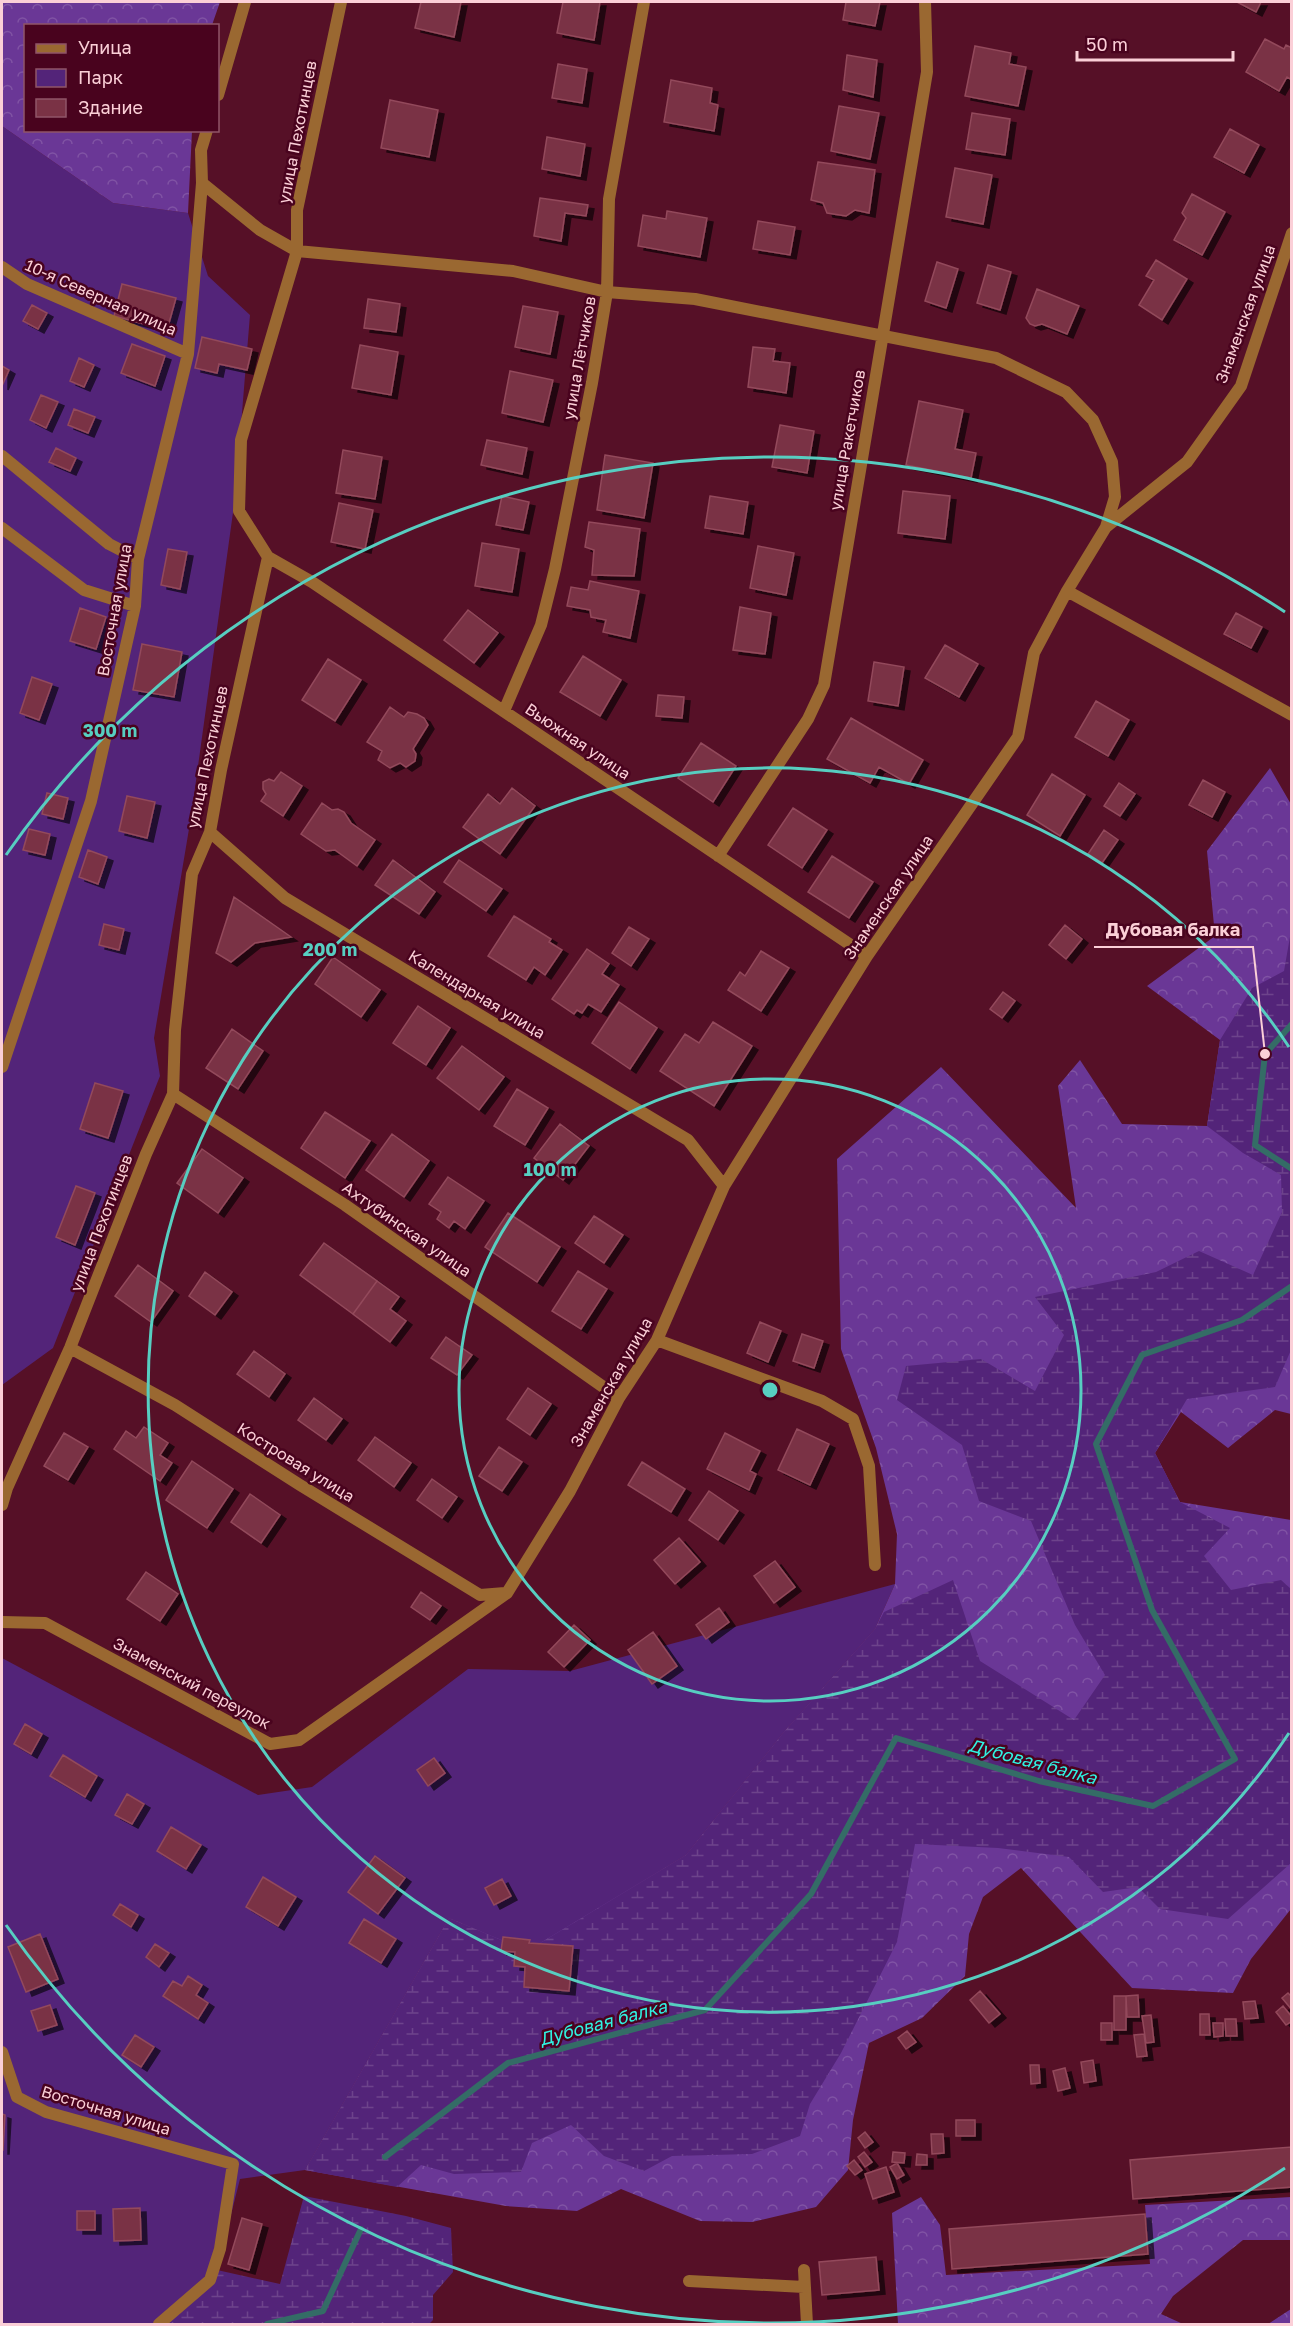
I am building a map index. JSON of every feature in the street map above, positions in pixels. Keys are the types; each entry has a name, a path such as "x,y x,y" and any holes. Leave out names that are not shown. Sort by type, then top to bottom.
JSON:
{"street":[{"path":"219,92 245,2"},
{"name":"улица Пехотинцев","path":"2,1505 7,1488 70,1348 146,1154 173,1094 176,1030 192,874 210,832 223,760 268,557 239,511 241,440 297,251 297,210 340,2"},
{"name":"улица Лётчиков","path":"504,711 541,626 555,569 592,383 607,292 609,200 644,2"},
{"name":"улица Ракетчиков","path":"718,856 808,719 824,685 927,72 925,2"},
{"name":"Восточная улица","path":"2,1067 91,801 135,606 138,559 188,354 202,183 201,150 206,132"},
{"path":"202,183 260,230 297,251 513,271 607,292 695,299 996,358 1066,392 1093,420 1112,462 1115,497 1106,527"},
{"name":"Знаменская улица","path":"507,1593 570,1491 619,1398 657,1340 723,1186 867,956 1018,737 1034,653 1067,591 1106,527 1186,462 1240,386 1292,233"},
{"name":"10-я Северная улица","path":"2,267 27,284 188,354"},
{"path":"2,456 109,544 138,559"},
{"path":"2,528 84,590 135,606"},
{"name":"Вьюжная улица","path":"268,557 312,582 867,956"},
{"path":"1067,591 1292,715"},
{"name":"Календарная улица","path":"210,832 285,898 688,1140 723,1186"},
{"name":"Ахтубинская улица","path":"173,1094 345,1205 619,1398"},
{"path":"657,1340 822,1401 853,1419 869,1466 875,1565"},
{"name":"Костровая улица","path":"70,1348 175,1405 300,1485 480,1595 507,1593"},
{"name":"Знаменский переулок","path":"2,1622 45,1623 270,1744 299,1740 507,1593"},
{"name":"Восточная улица","path":"2,2052 17,2097 46,2112 232,2164 219,2249 210,2280 159,2325"},
{"path":"804,2270 807,2325"},
{"path":"689,2281 804,2287"}],"green space":[{"path":"2,2 220,2 212,24 24,24 24,132 192,132 188,213 113,203 2,126"},
{"path":"2,126 113,203 188,213 208,276 250,315 235,498 191,817 154,1038 160,1076 53,1348 2,1385"},
{"path":"1270,768 1292,806 1291,1414 1275,1410 1228,1448 1181,1412 1155,1453 1180,1502 1291,1520 1291,1909 1251,1959 1233,1993 1132,1988 1021,1868 983,1897 969,1934 965,1976 922,2018 869,2043 853,2120 848,2170 816,2207 752,2222 700,2221 621,2189 577,2211 506,2206 305,2170 449,1918 527,1951 686,1855 783,1733 875,1629 895,1584 897,1534 876,1448 841,1349 837,1159 941,1067 1076,1208 1058,1086 1080,1060 1122,1124 1207,1126 1220,1040 1147,986 1215,936 1207,851"},
{"path":"1291,931 1291,1350 1275,1387 1187,1399 1155,1453 1180,1502 1230,1528 1204,1556 1231,1590 1281,1580 1291,1589 1291,1863 1228,1919 1160,1909 1138,1887 1103,1892 1069,1857 998,1848 915,1844 897,1942 841,2053 810,2104 800,2136 752,2154 672,2156 644,2171 604,2156 571,2125 532,2143 521,2172 454,2174 421,2165 397,2187 305,2170 449,1918 527,1951 686,1855 783,1733 875,1629 884,1612 953,1580 980,1661 1074,1720 1105,1675 1075,1625 1031,1521 979,1501 962,1445 897,1400 906,1366 981,1359 1035,1391 1064,1335 1035,1297 1156,1272 1199,1251 1253,1275 1282,1212 1281,1175 1243,1153 1207,1126 1220,1040 1252,988 1284,971"},
{"path":"895,1584 875,1629 783,1733 686,1855 527,1952 449,1918 305,2170 240,2179 217,2270 163,2324 2,2324 2,1658 258,1795 312,1787 468,1669 570,1671"},
{"path":"304,2196 406,2216 451,2228 453,2272 433,2295 433,2320 429,2324 163,2324 217,2270 280,2284"},
{"path":"921,2197 940,2225 946,2275 1150,2264 1145,2205 1291,2197 1291,2240 1243,2240 1173,2296 1161,2314 1183,2324 898,2324 892,2213"},
{"path":"1291,2309 1291,2324 1268,2324"}],"building":[{"path":"421,2 461,2 454,37 415,28"},
{"path":"563,2 600,2 594,40 557,33"},
{"path":"846,2 880,2 875,26 843,20"},
{"path":"1237,2 1261,2 1256,12"},
{"path":"1265,39 1284,49 1286,45 1292,48 1292,80 1287,77 1279,91 1246,72"},
{"path":"975,46 1011,53 1009,64 1026,67 1018,106 965,96"},
{"path":"847,55 877,60 873,97 843,90"},
{"path":"558,64 587,69 582,103 552,98"},
{"path":"671,80 712,88 710,103 718,105 714,131 664,122"},
{"path":"390,100 438,110 429,157 381,148"},
{"path":"839,106 879,113 870,159 831,151"},
{"path":"972,113 1010,119 1005,155 966,149"},
{"path":"1230,129 1259,145 1244,173 1214,157"},
{"path":"547,137 585,144 580,176 542,169"},
{"path":"818,162 875,170 869,213 855,210 846,216 827,213 823,203 811,200"},
{"path":"955,168 992,175 983,224 946,217"},
{"path":"1192,194 1225,212 1202,255 1174,240 1186,218 1182,213"},
{"path":"540,198 588,205 586,216 565,213 561,241 534,236"},
{"path":"667,211 707,218 700,257 638,246 643,215 666,219"},
{"path":"758,221 795,227 790,255 753,249"},
{"path":"1156,260 1187,279 1162,320 1139,305 1154,280 1146,276"},
{"path":"937,262 958,269 946,308 925,301"},
{"path":"988,265 1011,272 1000,310 977,303"},
{"path":"122,284 176,298 167,330 114,316"},
{"path":"1037,289 1079,306 1067,334 1042,324 1035,326 1030,324 1026,318"},
{"path":"368,299 400,304 396,332 364,328"},
{"path":"32,305 47,313 38,329 23,321"},
{"path":"523,306 558,312 550,354 515,347"},
{"path":"202,337 252,349 247,370 219,364 217,373 195,368"},
{"path":"132,344 165,356 155,386 121,373"},
{"path":"360,345 398,352 391,395 352,388"},
{"path":"753,347 775,349 773,361 790,363 786,393 748,387"},
{"path":"79,358 94,365 84,387 70,381"},
{"path":"2,366 9,370 2,386"},
{"path":"510,371 553,380 543,422 502,413"},
{"path":"41,395 58,402 46,428 30,420"},
{"path":"919,401 963,410 955,449 976,453 971,478 906,465"},
{"path":"74,409 95,417 88,433 68,425"},
{"path":"780,425 814,431 807,473 772,467"},
{"path":"487,440 527,448 522,474 481,465"},
{"path":"56,448 76,458 70,471 49,462"},
{"path":"343,450 382,457 375,499 336,493"},
{"path":"605,455 653,463 644,518 597,510"},
{"path":"903,491 950,496 945,539 898,533"},
{"path":"502,496 529,502 523,530 496,525"},
{"path":"710,496 748,502 743,534 705,528"},
{"path":"339,503 373,510 365,549 331,542"},
{"path":"589,522 640,529 634,576 592,575 594,550 585,547"},
{"path":"482,543 519,549 512,592 475,586"},
{"path":"758,546 794,553 786,595 750,588"},
{"path":"168,549 187,552 180,589 161,585"},
{"path":"590,581 639,591 630,638 603,632 606,620 591,617 590,610 567,606 571,587 588,590"},
{"path":"740,607 771,613 765,654 733,650"},
{"path":"80,608 106,617 96,649 70,641"},
{"path":"468,610 498,633 474,663 444,640"},
{"path":"1236,613 1262,627 1251,648 1224,634"},
{"path":"142,644 182,652 174,697 133,690"},
{"path":"945,645 978,664 959,697 925,678"},
{"path":"583,656 621,680 600,716 560,692"},
{"path":"328,659 361,680 335,721 302,700"},
{"path":"874,662 904,667 898,706 868,701"},
{"path":"32,677 52,684 39,720 20,713"},
{"path":"658,695 684,697 682,718 656,716"},
{"path":"1096,701 1129,720 1108,756 1075,737"},
{"path":"390,707 404,717 408,712 417,714 424,718 428,725 413,749 416,754 415,761 406,767 400,763 390,768 378,760 382,751 367,742"},
{"path":"851,718 923,760 909,784 879,767 870,783 827,759"},
{"path":"701,743 736,766 713,802 678,778"},
{"path":"281,772 302,786 283,816 261,801 266,794 263,782 269,779 274,781"},
{"path":"1052,774 1085,795 1060,836 1027,815"},
{"path":"1203,780 1225,792 1212,817 1189,805"},
{"path":"1119,783 1135,794 1120,816 1104,806"},
{"path":"512,788 535,806 500,854 463,827 488,794 500,804"},
{"path":"47,793 68,798 63,819 42,814"},
{"path":"127,796 155,802 147,838 119,831"},
{"path":"322,803 332,810 338,809 344,812 351,823 375,840 357,866 335,850 326,851 301,834"},
{"path":"793,808 827,830 802,868 768,845"},
{"path":"29,829 50,834 45,855 23,850"},
{"path":"1104,830 1118,840 1102,863 1088,854"},
{"path":"88,850 107,857 98,884 79,877"},
{"path":"832,856 873,882 849,918 808,892"},
{"path":"393,860 435,892 419,914 375,885"},
{"path":"459,860 502,889 486,911 444,882"},
{"path":"234,897 291,937 255,943 231,962 216,953"},
{"path":"514,916 551,939 549,942 562,950 545,975 534,967 526,980 488,956"},
{"path":"104,924 124,929 119,950 99,945"},
{"path":"1065,925 1082,939 1066,959 1049,945"},
{"path":"629,927 649,939 631,966 612,953"},
{"path":"587,949 609,964 602,974 619,985 601,1012 588,1004 582,1013 577,1010 574,1014 552,999"},
{"path":"761,951 789,968 761,1011 728,990 740,972 745,976"},
{"path":"333,957 380,990 361,1017 315,984"},
{"path":"1003,992 1015,1001 1002,1018 990,1009"},
{"path":"619,1002 657,1028 630,1069 592,1043"},
{"path":"418,1006 450,1028 426,1065 393,1043"},
{"path":"713,1022 752,1046 714,1106 660,1071 685,1034 699,1043"},
{"path":"232,1029 263,1051 238,1089 206,1068"},
{"path":"462,1046 504,1077 479,1110 437,1078"},
{"path":"95,1083 123,1091 108,1138 80,1129"},
{"path":"517,1089 548,1108 525,1145 494,1126"},
{"path":"325,1112 370,1141 345,1178 301,1148"},
{"path":"560,1124 589,1146 563,1180 534,1158"},
{"path":"392,1134 429,1161 404,1197 366,1170"},
{"path":"202,1149 243,1178 218,1213 177,1183"},
{"path":"448,1177 484,1201 465,1229 454,1221 449,1228 437,1219 441,1212 429,1204"},
{"path":"76,1186 95,1193 75,1245 56,1237"},
{"path":"508,1213 560,1247 537,1282 485,1247"},
{"path":"594,1216 623,1235 604,1263 575,1243"},
{"path":"324,1243 377,1281 353,1314 300,1275"},
{"path":"138,1265 173,1291 151,1322 115,1296"},
{"path":"578,1271 607,1289 581,1329 552,1311"},
{"path":"205,1272 232,1292 215,1315 189,1296"},
{"path":"377,1281 399,1297 390,1309 406,1321 390,1342 353,1314"},
{"path":"760,1322 781,1331 768,1362 747,1353"},
{"path":"802,1334 823,1341 814,1368 793,1361"},
{"path":"446,1337 472,1355 457,1375 431,1358"},
{"path":"254,1351 285,1374 269,1397 237,1374"},
{"path":"528,1388 551,1404 530,1435 507,1419"},
{"path":"314,1398 342,1419 326,1440 298,1420"},
{"path":"144,1427 168,1443 160,1455 172,1463 160,1481 114,1449 126,1431 136,1438"},
{"path":"797,1429 829,1444 810,1485 778,1470"},
{"path":"64,1433 88,1447 68,1480 44,1466"},
{"path":"725,1433 760,1451 750,1471 756,1474 749,1490 707,1469"},
{"path":"375,1437 411,1463 394,1487 358,1460"},
{"path":"499,1447 522,1462 502,1491 479,1476"},
{"path":"192,1461 233,1489 207,1528 166,1500"},
{"path":"642,1462 685,1489 671,1512 628,1485"},
{"path":"432,1479 457,1497 442,1518 417,1500"},
{"path":"709,1491 738,1511 718,1540 689,1520"},
{"path":"250,1494 280,1515 261,1543 231,1522"},
{"path":"679,1538 700,1562 675,1584 654,1560"},
{"path":"775,1561 795,1587 774,1603 754,1576"},
{"path":"146,1572 178,1594 160,1621 127,1599"},
{"path":"421,1592 441,1606 430,1620 411,1607"},
{"path":"719,1608 729,1622 706,1639 696,1625"},
{"path":"574,1625 590,1640 564,1667 548,1652"},
{"path":"653,1632 677,1666 652,1684 628,1650"},
{"path":"25,1724 42,1734 31,1754 14,1744"},
{"path":"63,1755 97,1776 85,1797 50,1776"},
{"path":"434,1758 445,1773 428,1786 417,1770"},
{"path":"127,1794 144,1804 132,1824 115,1815"},
{"path":"171,1827 201,1845 186,1869 157,1851"},
{"path":"375,1856 405,1878 378,1914 348,1892"},
{"path":"263,1877 296,1897 278,1926 246,1907"},
{"path":"502,1879 511,1896 494,1905 485,1888"},
{"path":"120,1904 138,1915 131,1927 113,1915"},
{"path":"364,1919 396,1939 381,1963 349,1943"},
{"path":"40,1934 58,1979 26,1992 8,1947"},
{"path":"503,1937 530,1940 529,1943 573,1946 569,1991 524,1987 525,1967 514,1966 515,1952 501,1951"},
{"path":"155,1944 169,1953 159,1967 146,1957"},
{"path":"188,1976 202,1985 196,1995 208,2003 198,2019 163,1996 173,1981 182,1986"},
{"path":"980,1991 1000,2014 989,2023 970,2000"},
{"path":"1288,1993 1292,1997 1292,2010 1282,1998"},
{"path":"1138,1995 1139,2017 1127,2017 1126,1996"},
{"path":"1114,1996 1126,1996 1126,2030 1114,2030"},
{"path":"1255,2001 1258,2018 1245,2019 1243,2002"},
{"path":"50,2005 57,2025 38,2031 31,2011"},
{"path":"1283,2006 1292,2017 1292,2021 1286,2025 1276,2012"},
{"path":"1200,2014 1209,2014 1210,2035 1200,2035"},
{"path":"1151,2015 1154,2042 1146,2043 1142,2016"},
{"path":"1225,2019 1236,2019 1237,2036 1226,2036"},
{"path":"1101,2023 1112,2023 1112,2040 1101,2040"},
{"path":"1213,2023 1223,2023 1223,2036 1214,2037"},
{"path":"907,2031 916,2042 906,2049 898,2038"},
{"path":"1144,2034 1147,2056 1137,2057 1134,2035"},
{"path":"135,2035 154,2047 141,2067 122,2055"},
{"path":"1093,2060 1096,2081 1084,2083 1081,2062"},
{"path":"1030,2065 1039,2065 1040,2083 1031,2084"},
{"path":"1065,2068 1070,2088 1058,2091 1053,2071"},
{"path":"2,2114 5,2115 3,2150 2,2150"},
{"path":"956,2120 975,2120 975,2136 956,2136"},
{"path":"865,2132 873,2142 865,2148 858,2138"},
{"path":"931,2134 943,2134 944,2153 932,2154"},
{"path":"1292,2147 1292,2187 1133,2199 1130,2160"},
{"path":"864,2152 872,2162 865,2167 858,2157"},
{"path":"893,2152 905,2153 904,2163 892,2162"},
{"path":"917,2154 927,2155 927,2165 916,2165"},
{"path":"854,2160 862,2170 855,2175 847,2166"},
{"path":"897,2163 904,2175 897,2179 890,2167"},
{"path":"886,2167 894,2192 873,2199 865,2174"},
{"path":"140,2208 141,2240 114,2241 113,2209"},
{"path":"77,2211 95,2211 95,2230 77,2230"},
{"path":"1145,2214 1148,2254 952,2269 949,2229"},
{"path":"242,2218 262,2224 249,2270 228,2264"},
{"path":"876,2257 879,2290 822,2295 819,2262"}],"waterway":[{"name":"Дубовая балка","path":"1292,1024 1265,1054 1255,1145 1292,1169"},
{"name":"Дубовая балка","path":"385,2157 508,2063 705,2010 811,1894 896,1738 1039,1781 1153,1806 1235,1759 1152,1610 1096,1444 1142,1355 1242,1320 1292,1286"},
{"name":"Дубовая балка","path":"267,2324 323,2311 361,2229"}],"place":[{"name":"Дубовая балка","path":"1265,1054"}]}
